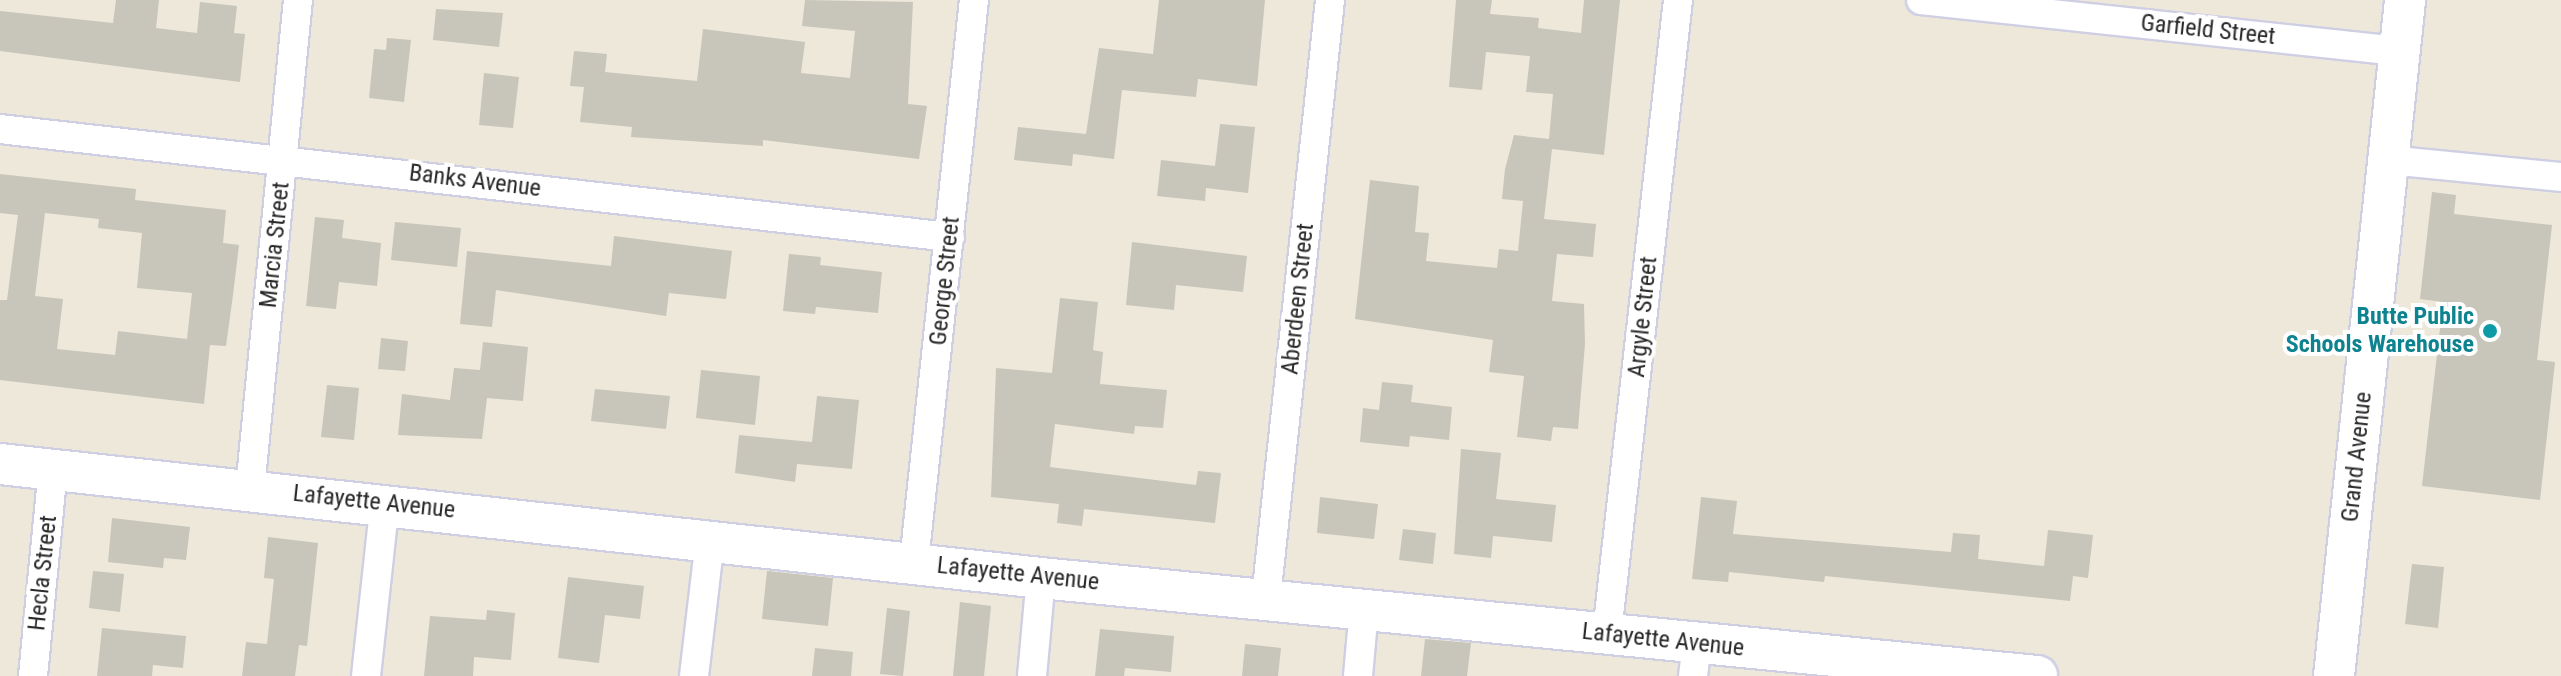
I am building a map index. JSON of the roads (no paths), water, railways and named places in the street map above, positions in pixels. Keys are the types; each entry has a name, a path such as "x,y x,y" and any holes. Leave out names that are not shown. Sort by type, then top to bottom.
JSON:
{"street":[{"name":"Marcia Street","path":"250,489 298,0"},
{"name":"George Street","path":"914,562 974,0"},
{"name":"Aberdeen Street","path":"1266,598 1330,0"},
{"name":"Argyle Street","path":"1607,633 1678,0"},
{"name":"Garfield Street","path":"1921,0 2400,51"},
{"name":"Grand Avenue","path":"2334,676 2405,0"},
{"name":"Banks Avenue","path":"0,129 950,237"},
{"path":"2388,160 2561,177"},
{"name":"Lafayette Avenue","path":"0,464 385,502 1041,578 1607,633 1695,660 2037,676"},
{"name":"Hecla Street","path":"33,676 53,469"},
{"path":"366,676 385,502"},
{"path":"694,676 710,540"},
{"path":"1032,676 1041,578"},
{"path":"1358,676 1364,609"}],"place":[{"name":"Butte Public Schools Warehouse","path":"2490,331"}]}
